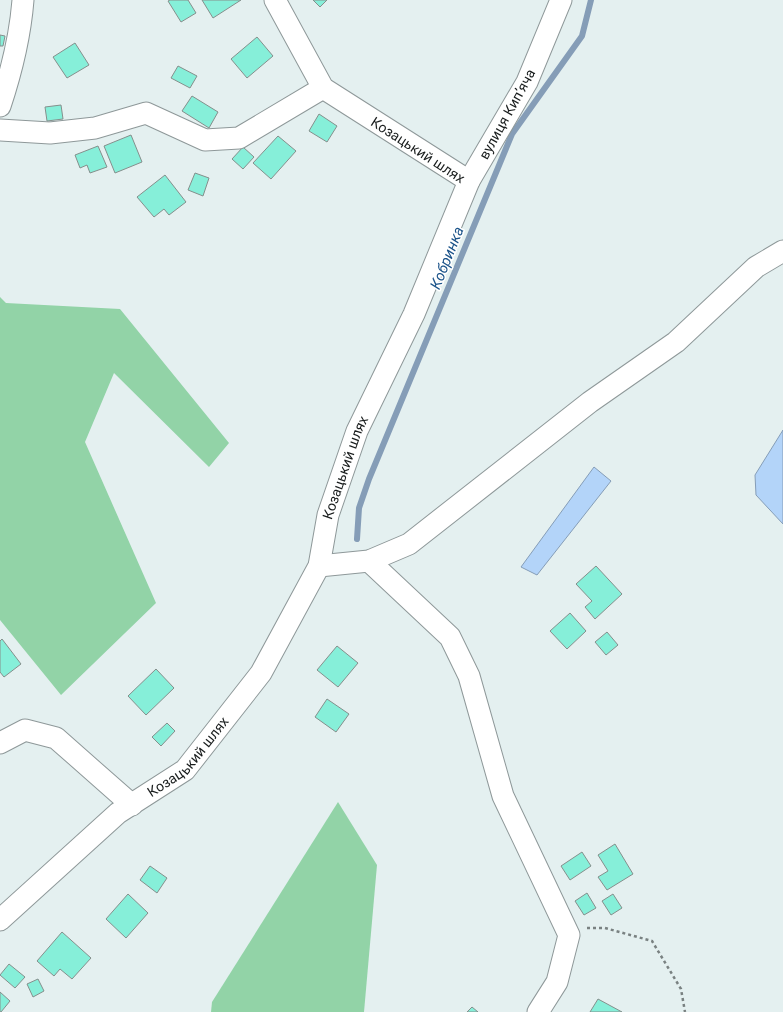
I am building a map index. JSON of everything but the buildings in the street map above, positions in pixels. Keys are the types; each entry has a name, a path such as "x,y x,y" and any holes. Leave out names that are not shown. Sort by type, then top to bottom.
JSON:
{"street":[{"path":"0,106 13,67 21,28 22,0"},
{"name":"Козацький шлях","path":"0,920 118,813 185,770 261,673 319,566 328,515 357,431 414,314 469,181 323,88 275,0"},
{"name":"вулиця Кипʼяча","path":"469,181 527,82 561,0"},
{"path":"0,130 50,133 95,128 146,113 205,140 238,138 323,88"},
{"path":"319,566 369,561 409,544 590,402 676,342 756,267 783,251"},
{"path":"369,561 450,637 469,676 503,796 569,935 557,982 538,1012"},
{"path":"0,743 25,730 56,738 132,805"}],"path":[{"path":"566,928 605,928 652,941 681,989 684,1012"}],"green space":[{"path":"0,297 6,303 120,309 229,443 209,467 114,373 85,442 156,603 61,695 0,620"},
{"path":"338,802 377,865 364,1012 211,1012 212,1002"}],"water":[{"path":"783,430 783,524 756,495 755,475"},
{"path":"594,467 611,481 537,575 521,567"}],"waterway":[{"name":"Кобринка","path":"357,539 359,508 369,479 512,134 582,36 591,0"}]}
